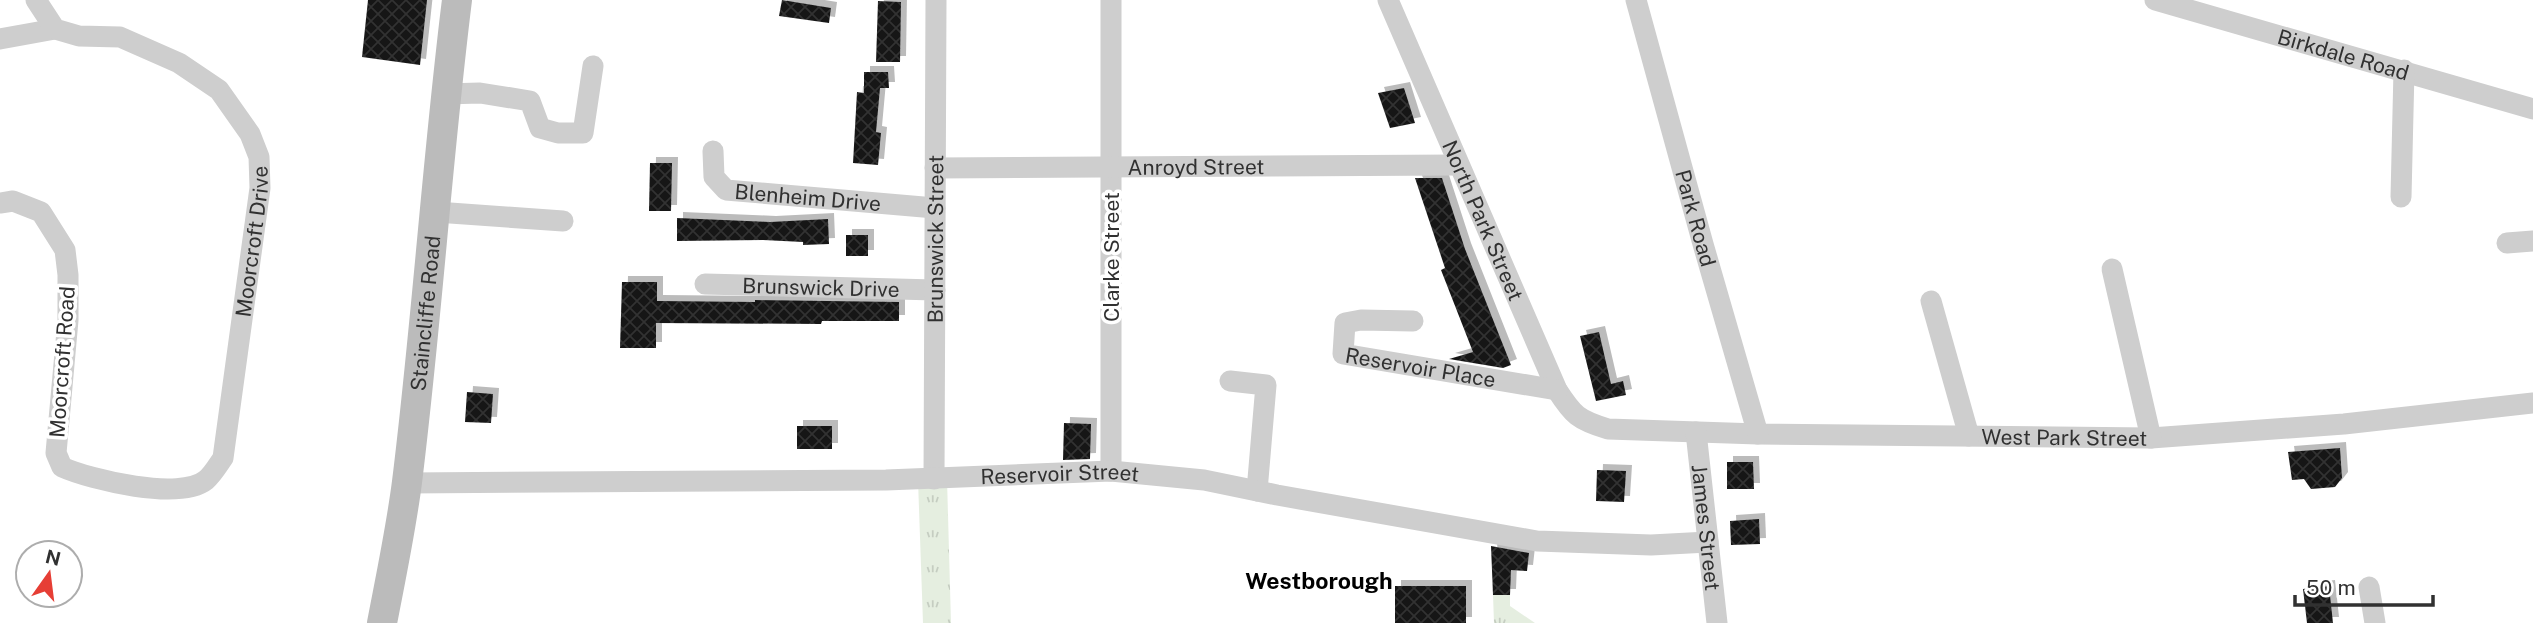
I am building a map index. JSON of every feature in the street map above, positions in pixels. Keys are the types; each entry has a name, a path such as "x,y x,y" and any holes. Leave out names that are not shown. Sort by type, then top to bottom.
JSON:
{"street":[{"path":"36,0 55,29"},
{"name":"Staincliffe Road","path":"382,623 407,484 436,212 445,93 457,0"},
{"name":"Brunswick Street","path":"934,479 936,0"},
{"name":"Clarke Street","path":"1111,0 1111,471"},
{"name":"North Park Street","path":"1388,0 1557,390 1574,415 1597,426"},
{"name":"Park Road","path":"1636,0 1758,434"},
{"name":"Birkdale Road","path":"2155,0 2533,109"},
{"name":"Moorcroft Drive","path":"0,39 55,29 79,36 120,37 179,63 219,90 250,134 259,157 260,188 223,458"},
{"path":"445,93 480,93 530,101 540,128 558,133 583,133 593,66"},
{"path":"2401,197 2404,70"},
{"name":"Blenheim Drive","path":"713,151 714,177 726,190 935,208"},
{"name":"Anroyd Street","path":"935,167 1458,165"},
{"name":"Moorcroft Road","path":"0,203 13,201 41,212 65,250 68,320 56,453 62,467 80,476 139,488 187,489 206,480 223,458"},
{"path":"436,212 564,221"},
{"path":"2507,243 2533,241"},
{"path":"2112,269 2151,438"},
{"name":"Brunswick Drive","path":"705,284 935,290"},
{"path":"1931,301 1969,436"},
{"name":"Reservoir Place","path":"1413,321 1361,320 1345,323 1343,354 1557,390"},
{"path":"1230,381 1266,385 1257,491"},
{"name":"West Park Street","path":"1597,426 1608,429 1758,434 2151,438 2344,424 2533,403"},
{"name":"James Street","path":"1696,432 1717,623"},
{"name":"Reservoir Street","path":"407,484 934,479 1111,471 1204,480 1537,541 1651,545 1708,542"},
{"path":"2369,587 2375,623"}],"green space":[{"path":"947,479 951,623 923,623 918,480"},
{"path":"1493,595 1510,595 1510,606 1535,623 1494,623"}],"building":[{"path":"368,0 427,0 420,65 362,57"},
{"path":"782,0 831,8 829,23 779,16"},
{"path":"878,1 901,2 900,62 876,62"},
{"path":"864,72 888,72 889,88 880,88 876,132 881,133 878,165 853,163 857,92 864,93"},
{"path":"1404,88 1415,123 1390,128 1378,93"},
{"path":"650,163 672,163 671,211 649,211"},
{"path":"1415,178 1442,178 1465,249 1511,365 1503,368 1449,359 1473,352 1441,270 1445,268"},
{"path":"677,218 770,222 828,219 829,244 803,245 803,242 763,240 677,241"},
{"path":"846,235 868,235 868,256 846,256"},
{"path":"622,282 657,282 657,301 899,302 899,321 822,321 821,324 656,323 656,348 620,348"},
{"path":"1599,332 1611,384 1623,381 1626,395 1596,401 1580,336"},
{"path":"467,392 493,394 491,423 465,422"},
{"path":"1064,423 1091,424 1090,459 1063,460"},
{"path":"797,426 832,426 832,449 797,449"},
{"path":"2340,448 2342,478 2335,487 2311,489 2304,479 2292,480 2288,452"},
{"path":"1727,462 1753,462 1754,489 1727,489"},
{"path":"1597,470 1626,471 1624,502 1596,501"},
{"path":"1759,519 1760,544 1731,545 1730,521"},
{"path":"1491,546 1529,553 1527,571 1511,570 1510,595 1493,595"},
{"path":"1395,586 1466,586 1466,623 1395,623"},
{"path":"2329,586 2333,623 2307,623 2303,589"}],"district":[{"name":"Westborough","path":"1319,580"}]}
